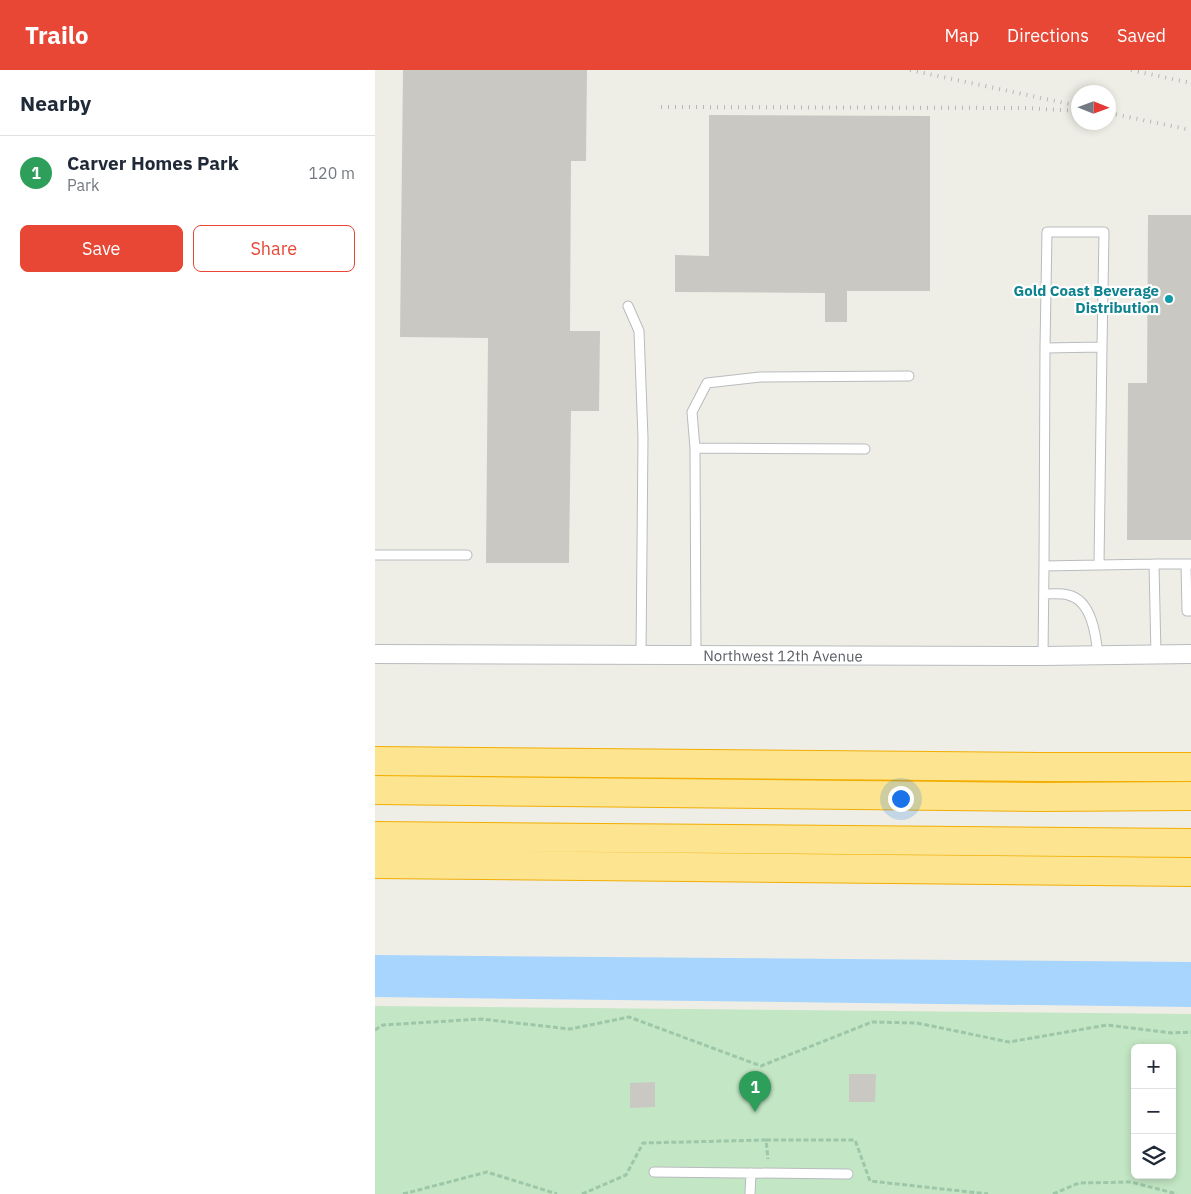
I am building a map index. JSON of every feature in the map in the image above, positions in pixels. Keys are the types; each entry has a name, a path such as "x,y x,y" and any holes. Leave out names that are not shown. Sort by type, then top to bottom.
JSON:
{"highway":[{"path":"375,760 1191,767"},
{"path":"375,790 1191,796"},
{"path":"375,836 1191,843"},
{"path":"375,864 1191,872"}],"street":[{"name":"Northwest 12th Avenue","path":"375,654 1043,656 1191,654"}],"lane":[{"path":"1043,656 1047,232 1104,232 1099,564"},
{"path":"628,306 639,331 643,438 641,655"},
{"path":"1045,348 1102,347"},
{"path":"696,655 695,448 692,412 707,384 760,377 909,376"},
{"path":"695,448 865,449"},
{"path":"375,555 467,555"},
{"path":"1154,564 1156,655"},
{"path":"1044,566 1189,564 1187,611 1191,611"},
{"path":"1044,594 1067,594 1077,598 1085,608 1095,629 1098,655"},
{"path":"653,1172 848,1174"},
{"path":"751,1173 751,1194"}],"path":[{"path":"375,1030 383,1025 481,1019 570,1029 629,1017 761,1066 872,1022 917,1023 1009,1042 1107,1025 1172,1034 1191,1032"},
{"path":"766,1140 768,1158"},
{"path":"582,1194 626,1175 643,1143 766,1140 855,1140 870,1181 988,1194"},
{"path":"403,1194 487,1172 557,1194"},
{"path":"1053,1194 1079,1183 1131,1182 1177,1194"}],"green space":[{"path":"375,1006 1191,1014 1191,1194 375,1194"}],"water":[{"path":"375,955 1191,962 1191,1007 375,997"}],"building":[{"path":"403,70 587,70 586,161 571,161 570,331 600,331 599,411 571,411 569,563 486,563 488,338 400,337"},
{"path":"709,115 930,116 930,291 847,291 847,322 825,322 825,293 675,292 675,255 709,256"},
{"name":"Gold Coast Beverage Distribution","path":"1148,215 1191,215 1191,540 1127,540 1128,383 1147,383"},
{"path":"849,1074 876,1074 875,1102 849,1102"},
{"path":"655,1082 655,1107 630,1108 630,1083"}],"railway":[{"path":"910,70 1071,104"},
{"path":"1131,70 1191,83"},
{"path":"661,107 1026,108 1071,111"},
{"path":"1116,114 1191,130"}],"place":[{"name":"Gold Coast Beverage Distribution","path":"1169,299"},
{"name":"Carver Homes Park","path":"755,1112"}]}
